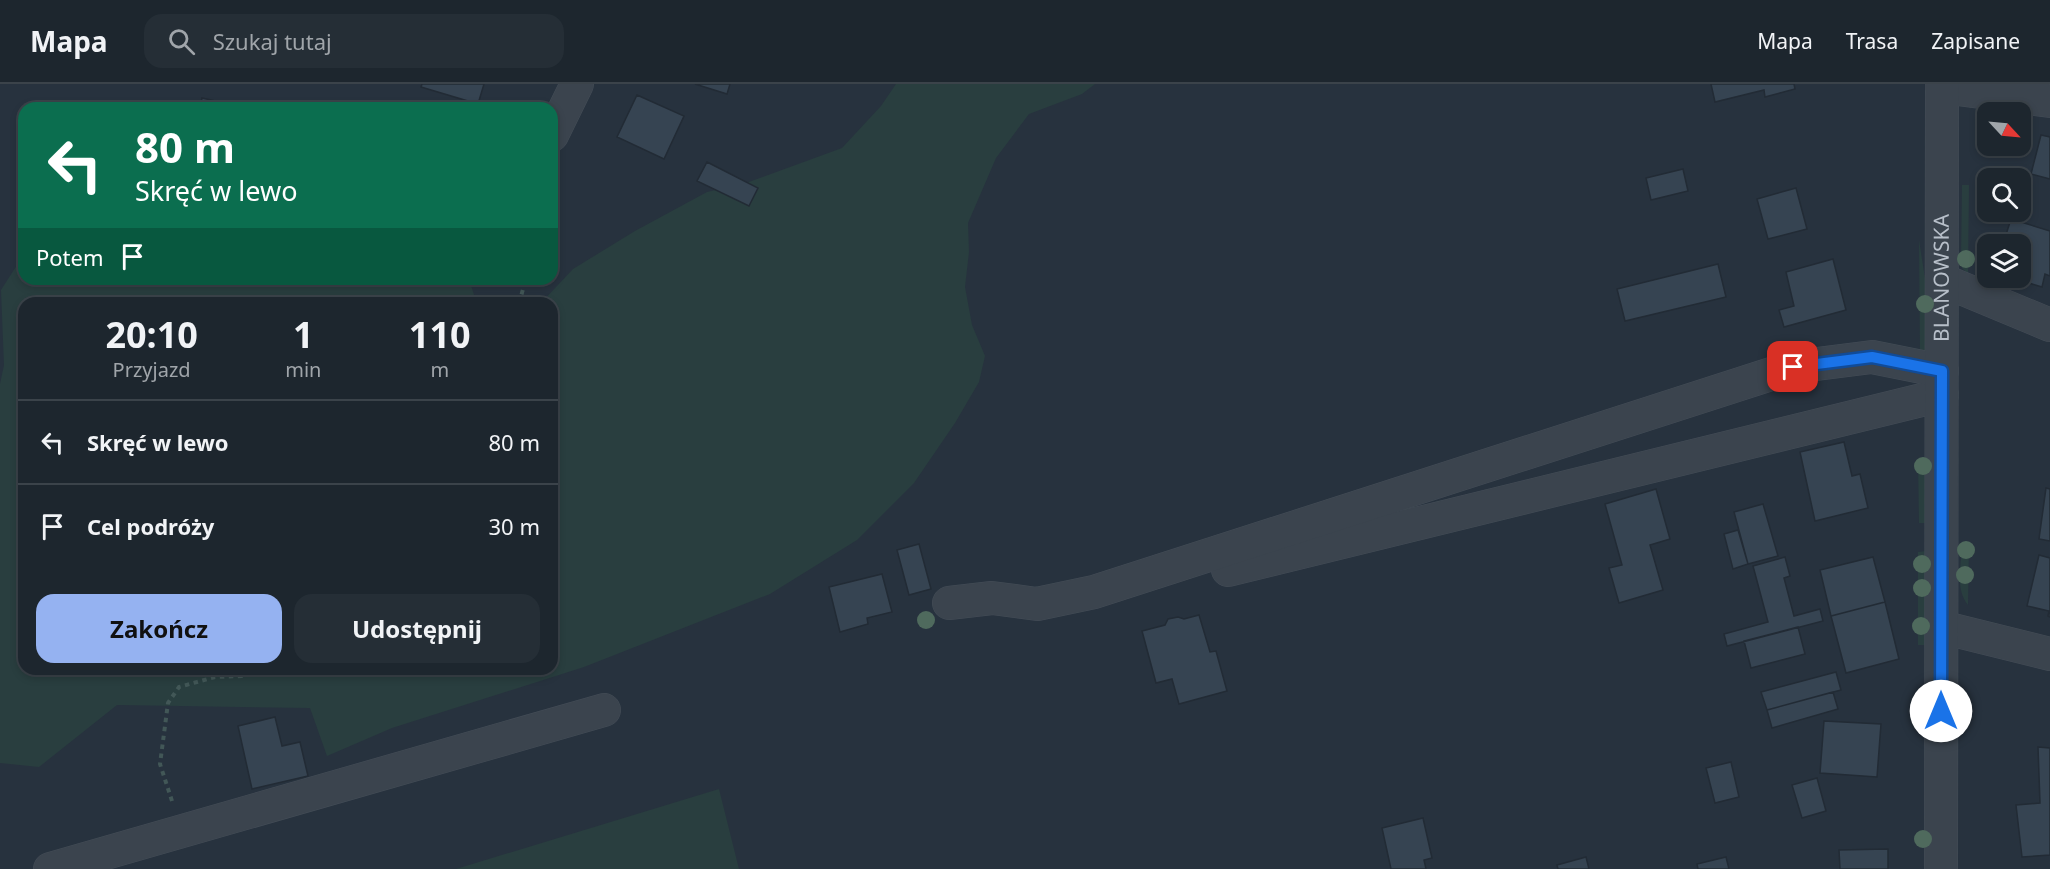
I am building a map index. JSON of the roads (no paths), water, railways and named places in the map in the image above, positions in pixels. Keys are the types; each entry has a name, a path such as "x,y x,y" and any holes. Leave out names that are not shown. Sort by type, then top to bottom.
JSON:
{"street":[{"path":"558,123 577,84"},
{"path":"1942,85 2050,101"},
{"name":"BLANOWSKA","path":"1941,869 1942,85"},
{"path":"1942,280 2050,325"},
{"path":"949,603 992,598 1037,604 1094,592 1793,367 1872,357 1942,383"},
{"path":"1228,570 1942,383"},
{"path":"1941,627 2050,654"},
{"path":"50,869 604,710"}]}
